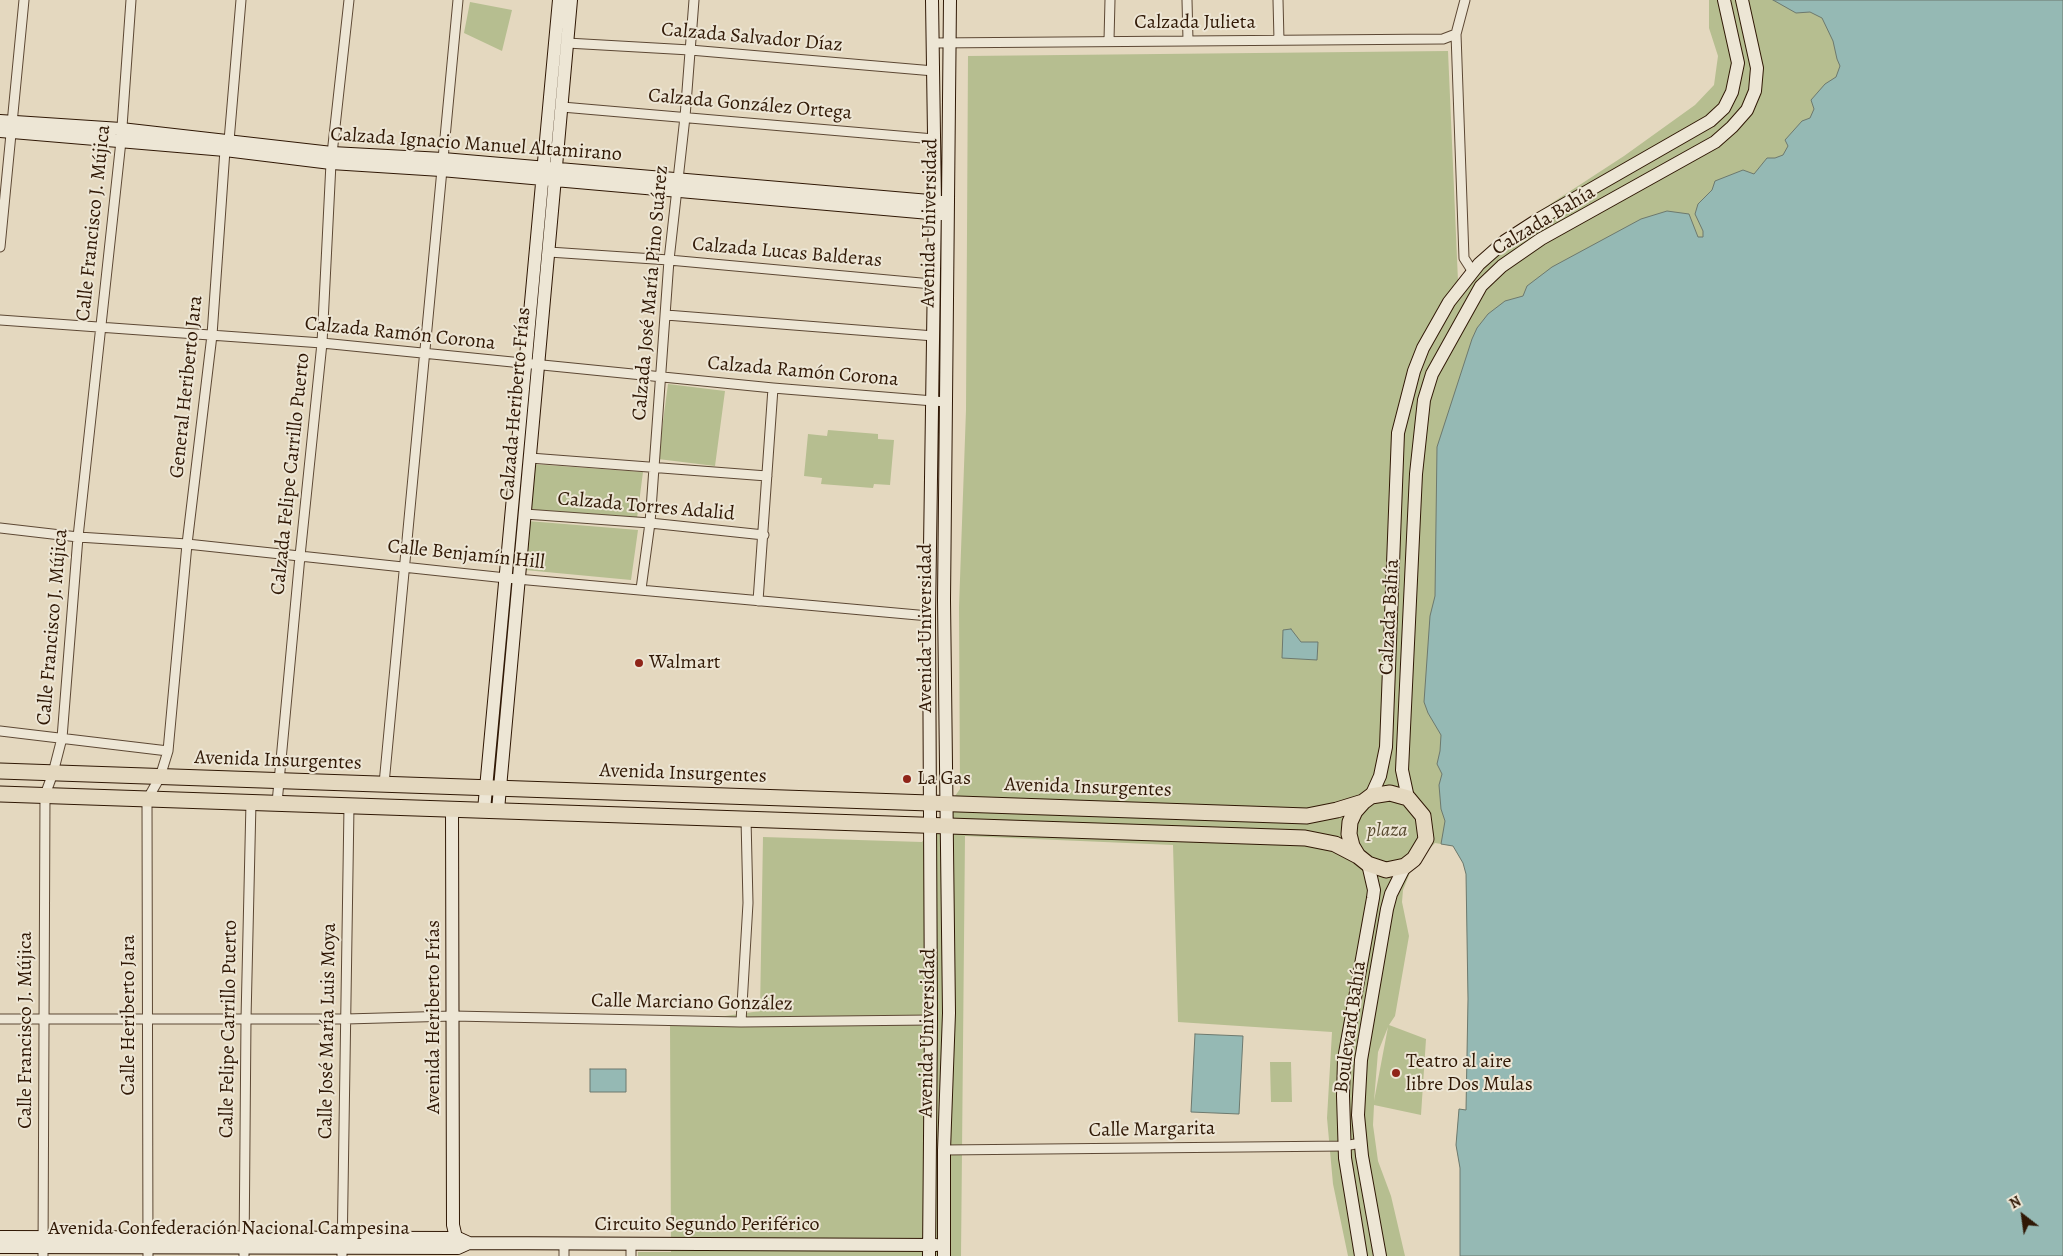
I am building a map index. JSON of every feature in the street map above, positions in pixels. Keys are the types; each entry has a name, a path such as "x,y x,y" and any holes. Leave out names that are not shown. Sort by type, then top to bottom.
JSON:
{"main road":[{"name":"Calzada Heriberto Frías","path":"493,788 519,579 530,458 532,364 549,175 560,0"},
{"name":"Calzada Heriberto Frías","path":"491,810 506,578 532,364 549,252 549,175 562,107 571,0"},
{"name":"Avenida Universidad","path":"932,0 934,71 932,284 934,336 940,402 947,803 949,1013 944,1150 944,1250"},
{"name":"Avenida Universidad","path":"930,1250 929,616 948,209 950,0"},
{"name":"Calzada Bahía","path":"1367,799 1380,776 1386,747 1398,433 1414,371 1423,348 1449,302 1473,272 1505,242 1532,224 1710,121 1724,108 1732,92 1738,63 1724,0"},
{"name":"Calzada Bahía","path":"1408,798 1402,770 1416,474 1424,400 1432,374 1481,286 1495,272 1541,239 1715,142 1732,128 1746,110 1755,91 1757,68 1742,0"},
{"name":"Calzada Ignacio Manuel Altamirano","path":"6,126 121,135 332,158 442,164 948,209"},
{"path":"1612,179 1623,195"},
{"name":"Avenida Insurgentes","path":"0,771 1307,816 1322,814 1367,799"},
{"path":"0,794 1305,838 1334,844 1363,860 1386,870 1405,866 1421,850 1426,839 1423,816 1408,798 1390,793 1367,799 1355,811 1350,822 1349,834 1352,846 1363,860"},
{"name":"Avenida Heriberto Frías","path":"452,809 455,1247"},
{"path":"1113,832 1117,809"},
{"name":"Boulevard Bahía","path":"1361,1256 1344,1146 1344,1059 1374,890 1363,860"},
{"name":"Boulevard Bahía","path":"1380,1256 1358,1115 1363,1052 1387,909 1391,894 1405,866"},
{"name":"Avenida Confederación Nacional Campesina","path":"0,1237 43,1247"},
{"name":"Avenida Confederación Nacional Campesina","path":"0,1247 455,1247"},
{"name":"Circuito Segundo Periférico","path":"455,1247 564,1250 944,1250"}],"street":[{"path":"0,247 6,126 24,0"},
{"name":"Calle Francisco J. Mújica","path":"43,1247 45,795 54,773 62,738 78,537 121,135 132,0"},
{"name":"General Heriberto Jara","path":"160,777 168,751 187,544 212,335 227,146 242,0"},
{"name":"Calzada Felipe Carrillo Puerto","path":"278,803 278,781 322,343 332,158 349,0"},
{"path":"384,784 406,566 423,354 458,0"},
{"name":"Calzada José María Pino Suárez","path":"641,589 650,524 669,260 685,117 694,0"},
{"path":"1109,40 1110,0"},
{"path":"1187,0 1188,40"},
{"path":"1278,0 1279,40"},
{"path":"1465,0 1456,34 1464,258 1473,272"},
{"name":"Calzada Julieta","path":"933,43 1109,40 1443,39 1456,34"},
{"name":"Calzada Salvador Díaz","path":"567,43 690,50 934,71"},
{"name":"Calzada González Ortega","path":"562,107 934,139"},
{"name":"Calzada Lucas Balderas","path":"549,252 669,260 932,284"},
{"path":"666,315 934,336"},
{"name":"Calzada Ramón Corona","path":"0,320 322,343 661,375 773,388 940,402"},
{"path":"758,601 773,388"},
{"path":"530,458 767,476"},
{"name":"Calzada Torres Adalid","path":"525,514 764,535"},
{"name":"Calle Benjamín Hill","path":"0,528 78,537 187,544 506,578 929,616"},
{"path":"0,731 168,751"},
{"name":"Calle Heriberto Jara","path":"148,1247 147,800 160,777"},
{"name":"Calle Felipe Carrillo Puerto","path":"244,1247 246,1019 251,802"},
{"name":"Calle José María Luis Moya","path":"342,1247 349,806"},
{"path":"741,1022 748,903 746,819"},
{"name":"Calle Marciano González","path":"0,1019 346,1019 453,1016 741,1022 931,1020"},
{"name":"Calle Margarita","path":"944,1150 1344,1146 1361,1143"}],"green space":[{"name":"plaza","path":"1709,0 2063,0 2063,1256 1460,1256 1460,1168 1456,1145 1459,1109 1466,1110 1468,999 1466,874 1463,863 1453,846 1435,843 1413,865 1403,890 1402,902 1409,936 1395,1016 1389,1025 1426,1039 1421,1115 1374,1105 1373,1125 1378,1161 1391,1196 1405,1256 1348,1256 1333,1184 1327,1118 1332,1032 1178,1022 1173,845 965,836 961,1256 638,1256 638,1252 671,1252 670,1024 760,1011 763,837 922,842 960,789 959,607 966,410 968,56 1448,51 1458,281 1512,229 1624,156 1695,105 1714,85 1718,56 1709,28","holes":["1388,1027 1374,1101 1378,1052"]},
{"path":"470,2 512,10 502,51 464,33"},
{"path":"668,384 725,391 715,466 658,459"},
{"path":"828,430 878,434 878,439 894,440 890,485 874,484 873,488 821,484 822,478 804,476 808,434 827,436"},
{"path":"532,464 643,472 636,526 528,513"},
{"path":"528,521 638,530 631,580 525,570"},
{"path":"1270,1062 1291,1062 1292,1102 1271,1102"}],"water":[{"path":"1773,0 2063,0 2063,1256 1460,1256 1460,1168 1456,1145 1459,1109 1466,1110 1468,999 1466,874 1463,863 1453,846 1441,844 1445,821 1441,809 1439,785 1442,774 1437,764 1441,735 1424,702 1430,616 1435,596 1437,447 1472,339 1477,328 1488,314 1505,301 1523,296 1527,286 1552,267 1641,219 1667,211 1689,214 1698,237 1703,237 1703,231 1695,214 1698,204 1712,190 1715,181 1743,170 1754,174 1767,158 1783,155 1788,146 1785,140 1802,121 1810,118 1814,109 1811,100 1825,84 1836,77 1840,66 1833,41 1822,18 1810,12 1796,13"},
{"path":"1291,629 1301,642 1318,642 1317,660 1282,658 1283,630"},
{"path":"1195,1034 1243,1036 1239,1114 1191,1112"},
{"path":"590,1069 626,1069 626,1092 590,1092"}],"place":[{"name":"Walmart","path":"639,663"},
{"name":"La Gas","path":"907,779"},
{"name":"Teatro al aire libre Dos Mulas","path":"1396,1073"}]}
